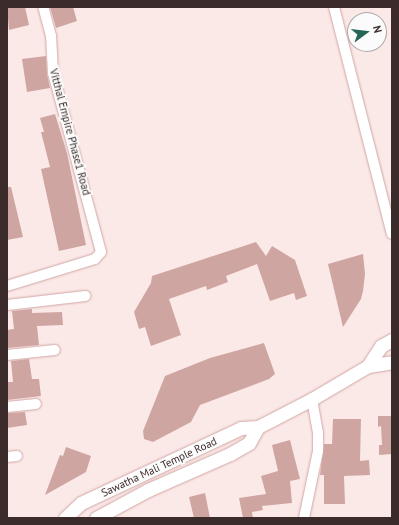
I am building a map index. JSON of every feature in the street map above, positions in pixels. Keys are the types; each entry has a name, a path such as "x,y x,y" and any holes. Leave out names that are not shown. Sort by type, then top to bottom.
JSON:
{"street":[{"name":"Vitthal Empire Phase1 Road","path":"7,286 95,259 101,252 101,246 53,73 51,36 43,7"},
{"path":"334,7 392,234"},
{"path":"7,305 85,296"},
{"name":"Sawatha Mali Temple Road","path":"368,366 381,346 392,340"},
{"path":"7,355 55,350"},
{"name":"Sawatha Mali Temple Road","path":"65,518 81,503 241,428 258,428 312,399 368,366 392,362"},
{"path":"304,518 318,451 318,433 312,399"},
{"path":"7,407 36,404"},
{"name":"Sawatha Mali Temple Road","path":"96,518 148,490 230,454 249,443 258,428"}],"building":[{"path":"7,7 25,7 29,25 9,30"},
{"path":"50,7 73,7 77,21 56,28"},
{"path":"46,56 47,74 50,88 27,92 22,59"},
{"path":"55,114 67,153 86,245 59,251 41,169 50,167 41,132 44,132 40,118"},
{"path":"7,187 11,187 23,237 7,240"},
{"path":"256,242 266,256 272,246 295,260 307,296 296,300 294,293 270,301 257,264 226,276 228,282 207,290 206,286 169,299 181,335 151,346 145,327 139,329 134,312 151,283 152,276"},
{"path":"363,254 365,274 361,299 343,327 328,264"},
{"path":"32,309 32,313 62,312 63,325 37,326 39,345 7,348 7,330 14,329 12,311"},
{"path":"264,343 275,374 269,379 200,405 191,422 153,442 144,439 143,431 165,376 210,358"},
{"path":"29,359 32,379 39,379 41,396 7,400 7,382 13,382 11,361"},
{"path":"25,412 27,425 7,428 7,413"},
{"path":"378,416 392,416 392,454 379,455 379,445 382,445 381,426 378,427"},
{"path":"333,419 361,419 360,461 369,460 370,475 344,476 345,504 324,504 324,475 320,475 324,444 332,444"},
{"path":"290,440 300,479 290,481 292,503 262,506 263,510 252,512 253,518 243,518 239,498 266,494 261,476 278,471 272,445"},
{"path":"66,447 91,456 86,472 45,495 60,455 63,456"},
{"path":"205,493 210,518 194,518 189,497"}]}
